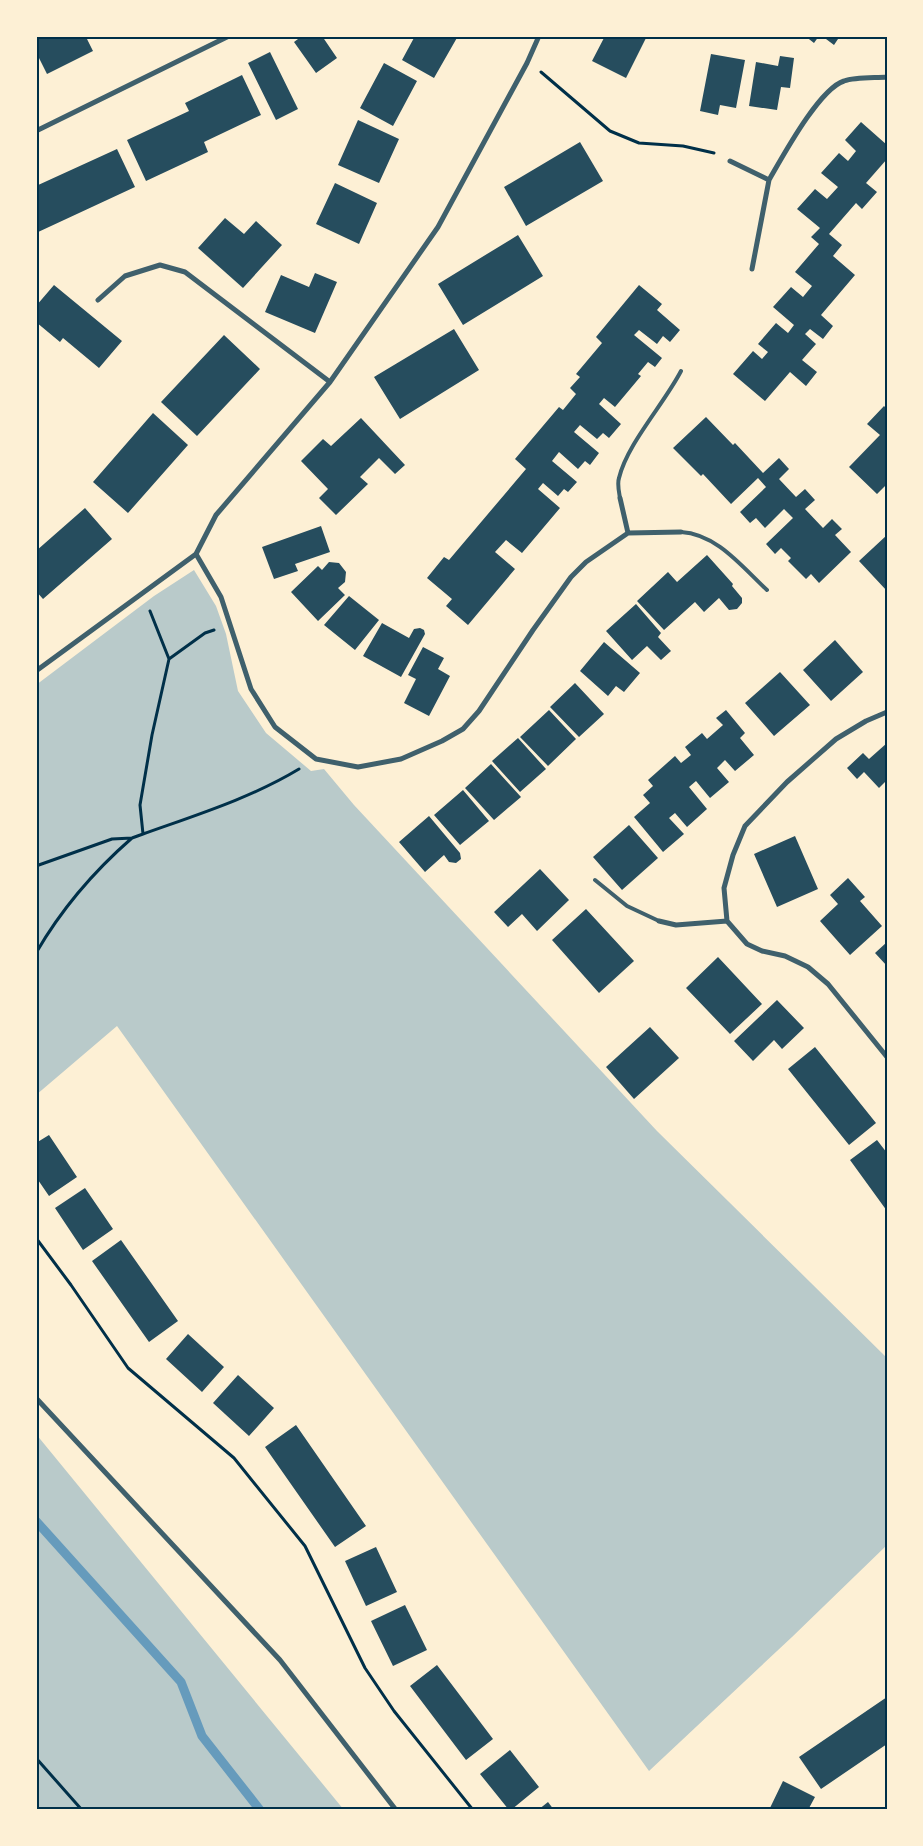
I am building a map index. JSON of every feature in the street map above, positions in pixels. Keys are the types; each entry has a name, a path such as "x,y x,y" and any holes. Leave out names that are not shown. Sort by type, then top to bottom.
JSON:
{"street":[{"path":"36,131 229,36"},
{"path":"36,671 196,554 216,515 330,382 438,227 527,63 539,36"},
{"path":"752,269 769,180 798,130 825,94 843,81 887,77"},
{"path":"730,161 769,180"},
{"path":"98,300 125,276 160,266 185,272 330,382"},
{"path":"620,498 628,533"},
{"path":"196,554 221,597 251,689 275,727 316,759 358,767 401,760 463,729 479,711 571,577 586,562 628,533 681,532"},
{"path":"887,712 866,721 836,739 787,782 745,826 733,854 724,888 727,921 747,944 762,951 785,956 808,967 828,984 887,1057"},
{"path":"659,922 676,925 727,921"},
{"path":"36,1398 280,1660 396,1810"}],"lane":[{"path":"620,498 618,481 627,457 673,387 681,371"},
{"path":"681,532 691,532 714,542 767,590"},
{"path":"595,880 627,906 659,922"}],"path":[{"path":"527,63 533,65 610,131 638,143 683,146 716,153 730,161"},
{"path":"142,592 170,659 152,735 140,805 143,834"},
{"path":"170,659 205,634 231,625"},
{"path":"36,866 112,839 132,838 222,806 285,777 316,759"},
{"path":"36,953 76,894 103,863 132,838"},
{"path":"36,1238 72,1285 128,1368 234,1458 305,1546 365,1668 394,1711 473,1810"},
{"path":"36,1758 82,1810"}],"shaded area":[{"path":"194,570 216,606 226,634 238,691 266,733 311,771 324,769 354,805 657,1131 887,1358 887,1545 649,1771 117,1026 36,1095 36,685 154,596"},
{"path":"36,1434 344,1810 36,1810"}],"building":[{"path":"36,36 93,36 87,39 93,51 47,74 36,52"},
{"path":"302,36 322,36 337,58 316,73 294,42"},
{"path":"415,36 458,36 434,78 402,60"},
{"path":"605,36 647,36 626,78 592,61"},
{"path":"805,36 819,36 814,43"},
{"path":"822,36 840,36 834,45"},
{"path":"270,52 298,109 276,120 248,63"},
{"path":"711,54 745,60 736,108 720,105 718,115 700,111"},
{"path":"780,56 794,58 790,88 781,87 777,110 749,106 756,62 778,66"},
{"path":"384,63 417,81 393,126 360,108"},
{"path":"242,75 261,115 204,142 208,152 146,181 127,140 189,111 185,103"},
{"path":"358,120 399,139 379,183 338,165"},
{"path":"861,122 887,145 887,159 866,183 877,192 862,209 856,203 829,234 842,245 833,256 855,275 821,315 833,326 823,339 810,329 805,334 816,344 802,360 817,372 806,386 790,372 765,401 733,374 753,351 762,359 768,352 758,344 776,323 788,333 794,325 773,307 791,287 803,297 812,286 795,272 819,244 811,237 820,228 797,209 815,189 827,199 838,187 821,173 839,153 848,161 856,151 845,140"},
{"path":"580,142 603,181 526,226 504,187"},
{"path":"117,149 135,187 36,233 36,186"},
{"path":"335,183 377,203 359,244 316,224"},
{"path":"225,218 244,234 256,221 282,245 243,288 198,248"},
{"path":"518,235 543,276 463,325 438,284"},
{"path":"315,273 337,282 315,333 265,312 281,275 309,287"},
{"path":"54,285 122,341 99,368 63,338 60,342 36,322 36,306"},
{"path":"639,285 662,304 657,310 680,330 670,342 663,336 657,344 639,330 634,335 662,358 655,367 648,362 638,374 641,376 615,407 604,398 599,404 621,424 609,438 603,433 597,439 580,425 574,432 599,453 590,465 585,461 578,469 559,452 552,461 577,482 568,492 564,489 558,496 543,483 538,489 560,508 522,553 506,540 495,552 515,569 468,625 446,606 452,599 427,578 444,557 449,560 526,469 515,459 559,407 563,410 576,394 570,388 580,377 576,374 602,343 596,337"},
{"path":"454,329 479,370 400,419 374,377"},
{"path":"224,335 260,369 197,436 161,402"},
{"path":"884,406 887,409 887,484 877,494 849,467 880,435 867,424"},
{"path":"153,413 188,445 128,513 93,482"},
{"path":"706,417 733,445 735,443 763,473 779,458 789,469 779,479 796,497 805,489 815,500 805,509 823,528 832,519 842,529 835,535 851,552 819,583 811,574 806,579 788,561 791,558 781,548 775,554 766,544 793,518 784,509 765,528 756,518 750,523 740,512 766,487 758,478 731,504 703,474 701,476 673,448"},
{"path":"361,418 405,465 395,474 379,458 360,477 368,484 336,515 319,498 328,489 301,461 323,439 331,446"},
{"path":"85,508 112,539 43,599 36,591 36,551"},
{"path":"321,526 330,552 295,564 298,571 274,579 262,547"},
{"path":"887,535 887,591 859,561"},
{"path":"707,555 733,584 732,586 742,598 742,603 737,609 729,610 719,598 704,612 695,602 664,630 637,601 668,572 677,582"},
{"path":"329,562 339,563 346,572 345,582 338,588 345,595 318,621 291,592 318,566 322,570"},
{"path":"349,596 379,620 355,650 324,625"},
{"path":"636,604 661,633 658,637 671,651 661,660 647,646 632,660 606,631"},
{"path":"382,623 409,638 414,629 420,628 424,630 425,634 401,677 363,656"},
{"path":"835,640 863,672 831,701 803,670"},
{"path":"604,642 640,673 624,692 616,686 608,696 580,671"},
{"path":"423,647 444,658 438,669 450,676 429,716 404,703 416,679 408,675"},
{"path":"780,672 810,705 774,736 745,703"},
{"path":"575,683 604,714 579,737 550,707"},
{"path":"549,710 576,739 548,766 520,737"},
{"path":"726,710 745,733 740,738 754,755 735,771 725,760 717,768 729,782 710,798 696,781 689,787 707,809 687,827 675,813 669,818 684,834 663,852 634,817 650,803 643,795 653,786 648,780 675,756 681,763 691,755 685,747 702,733 707,739 723,725 716,718"},
{"path":"518,738 546,769 520,792 492,761"},
{"path":"887,743 887,780 879,788 864,772 857,779 847,768 863,753 869,759"},
{"path":"491,764 521,797 494,820 465,788"},
{"path":"463,790 489,821 460,845 434,815"},
{"path":"429,816 460,853 461,859 456,863 449,862 444,855 425,872 399,842"},
{"path":"629,825 658,858 622,890 593,857"},
{"path":"795,836 818,889 777,907 754,854"},
{"path":"540,869 569,900 537,931 522,914 508,927 494,912"},
{"path":"848,878 865,897 860,901 882,926 850,955 820,921 838,904 830,895"},
{"path":"586,909 634,961 599,993 552,940"},
{"path":"887,942 887,966 875,953"},
{"path":"718,957 762,1004 730,1034 686,988"},
{"path":"777,1000 804,1028 782,1049 774,1040 753,1061 734,1041"},
{"path":"650,1027 679,1058 634,1099 606,1067"},
{"path":"815,1047 876,1123 849,1145 788,1069"},
{"path":"49,1135 77,1177 49,1196 36,1177 36,1143"},
{"path":"877,1140 887,1153 887,1211 850,1160"},
{"path":"85,1188 113,1229 83,1250 55,1208"},
{"path":"121,1240 178,1321 149,1342 92,1261"},
{"path":"188,1334 224,1367 202,1392 166,1359"},
{"path":"238,1375 274,1408 249,1436 213,1403"},
{"path":"296,1425 366,1526 335,1547 265,1447"},
{"path":"376,1547 397,1592 366,1606 345,1561"},
{"path":"405,1605 427,1650 393,1666 371,1621"},
{"path":"437,1665 493,1739 466,1760 410,1686"},
{"path":"887,1697 887,1744 821,1789 799,1757"},
{"path":"510,1750 539,1787 509,1810 480,1774"},
{"path":"783,1781 815,1797 808,1810 769,1810"},
{"path":"548,1802 554,1810 538,1810"}],"waterway":[{"path":"36,1521 181,1682 202,1736 260,1810"}]}
